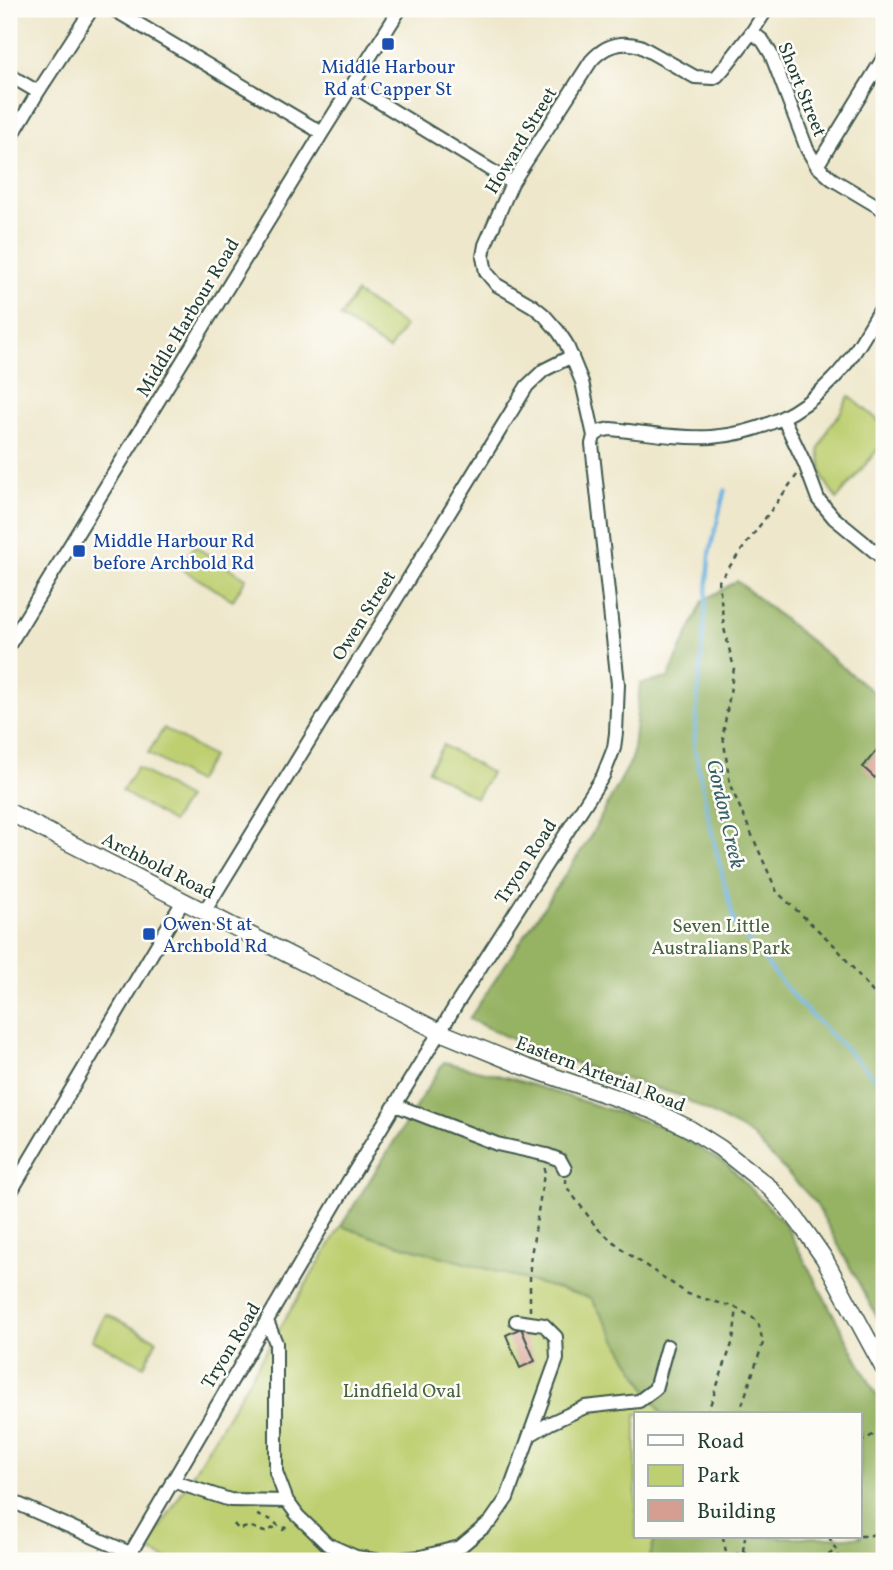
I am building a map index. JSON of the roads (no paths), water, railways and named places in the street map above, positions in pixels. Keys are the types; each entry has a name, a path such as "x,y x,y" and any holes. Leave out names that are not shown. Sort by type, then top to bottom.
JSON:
{"main road":[{"name":"Archbold Road","path":"9,812 440,1032"},
{"name":"Eastern Arterial Road","path":"440,1032 523,1066 654,1111 720,1147 769,1187 800,1224 824,1258 884,1369"}],"street":[{"path":"9,141 92,9"},
{"path":"113,9 322,133"},
{"name":"Middle Harbour Road","path":"9,646 400,9"},
{"name":"Howard Street","path":"594,436 582,382 566,343 551,321 491,279 483,265 485,245 512,183 591,61 602,50 616,44 633,44 695,77 717,76 767,9"},
{"name":"Short Street","path":"752,32 763,41 771,54 807,149 817,166 832,179 884,210"},
{"path":"817,166 884,57"},
{"path":"9,75 38,92"},
{"path":"353,86 512,183"},
{"path":"594,436 610,429 711,437 761,427 783,418 808,402 834,379 884,304"},
{"name":"Owen Street","path":"204,912 527,386 544,370 572,356"},
{"path":"783,418 818,499 834,518 884,559"},
{"name":"Tryon Road","path":"128,1557 351,1177 603,776 617,733 618,684 592,444 594,436"},
{"path":"9,1195 183,901"},
{"path":"395,1105 497,1144 547,1155 560,1160 565,1169"},
{"path":"267,1321 276,1343 276,1472 287,1501 298,1516 327,1544 356,1557 382,1561 421,1557 460,1547 491,1521 508,1498 557,1359 556,1337 544,1325 516,1321"},
{"path":"530,1436 550,1423 585,1407 639,1401 655,1389 667,1346"},
{"path":"172,1481 229,1500 287,1501"},
{"path":"9,1500 128,1557"}],"waterway":[{"name":"Gordon Creek","path":"725,490 710,551 694,746 712,834 735,925 798,1002 884,1087"}],"place":[{"name":"Middle Harbour Rd at Capper St","path":"388,44"},
{"name":"Middle Harbour Rd before Archbold Rd","path":"79,551"},
{"name":"Owen St at Archbold Rd","path":"149,934"}],"park label":[{"name":"Seven Little Australians Park","path":"721,936"},
{"name":"Lindfield Oval","path":"402,1390"}]}
